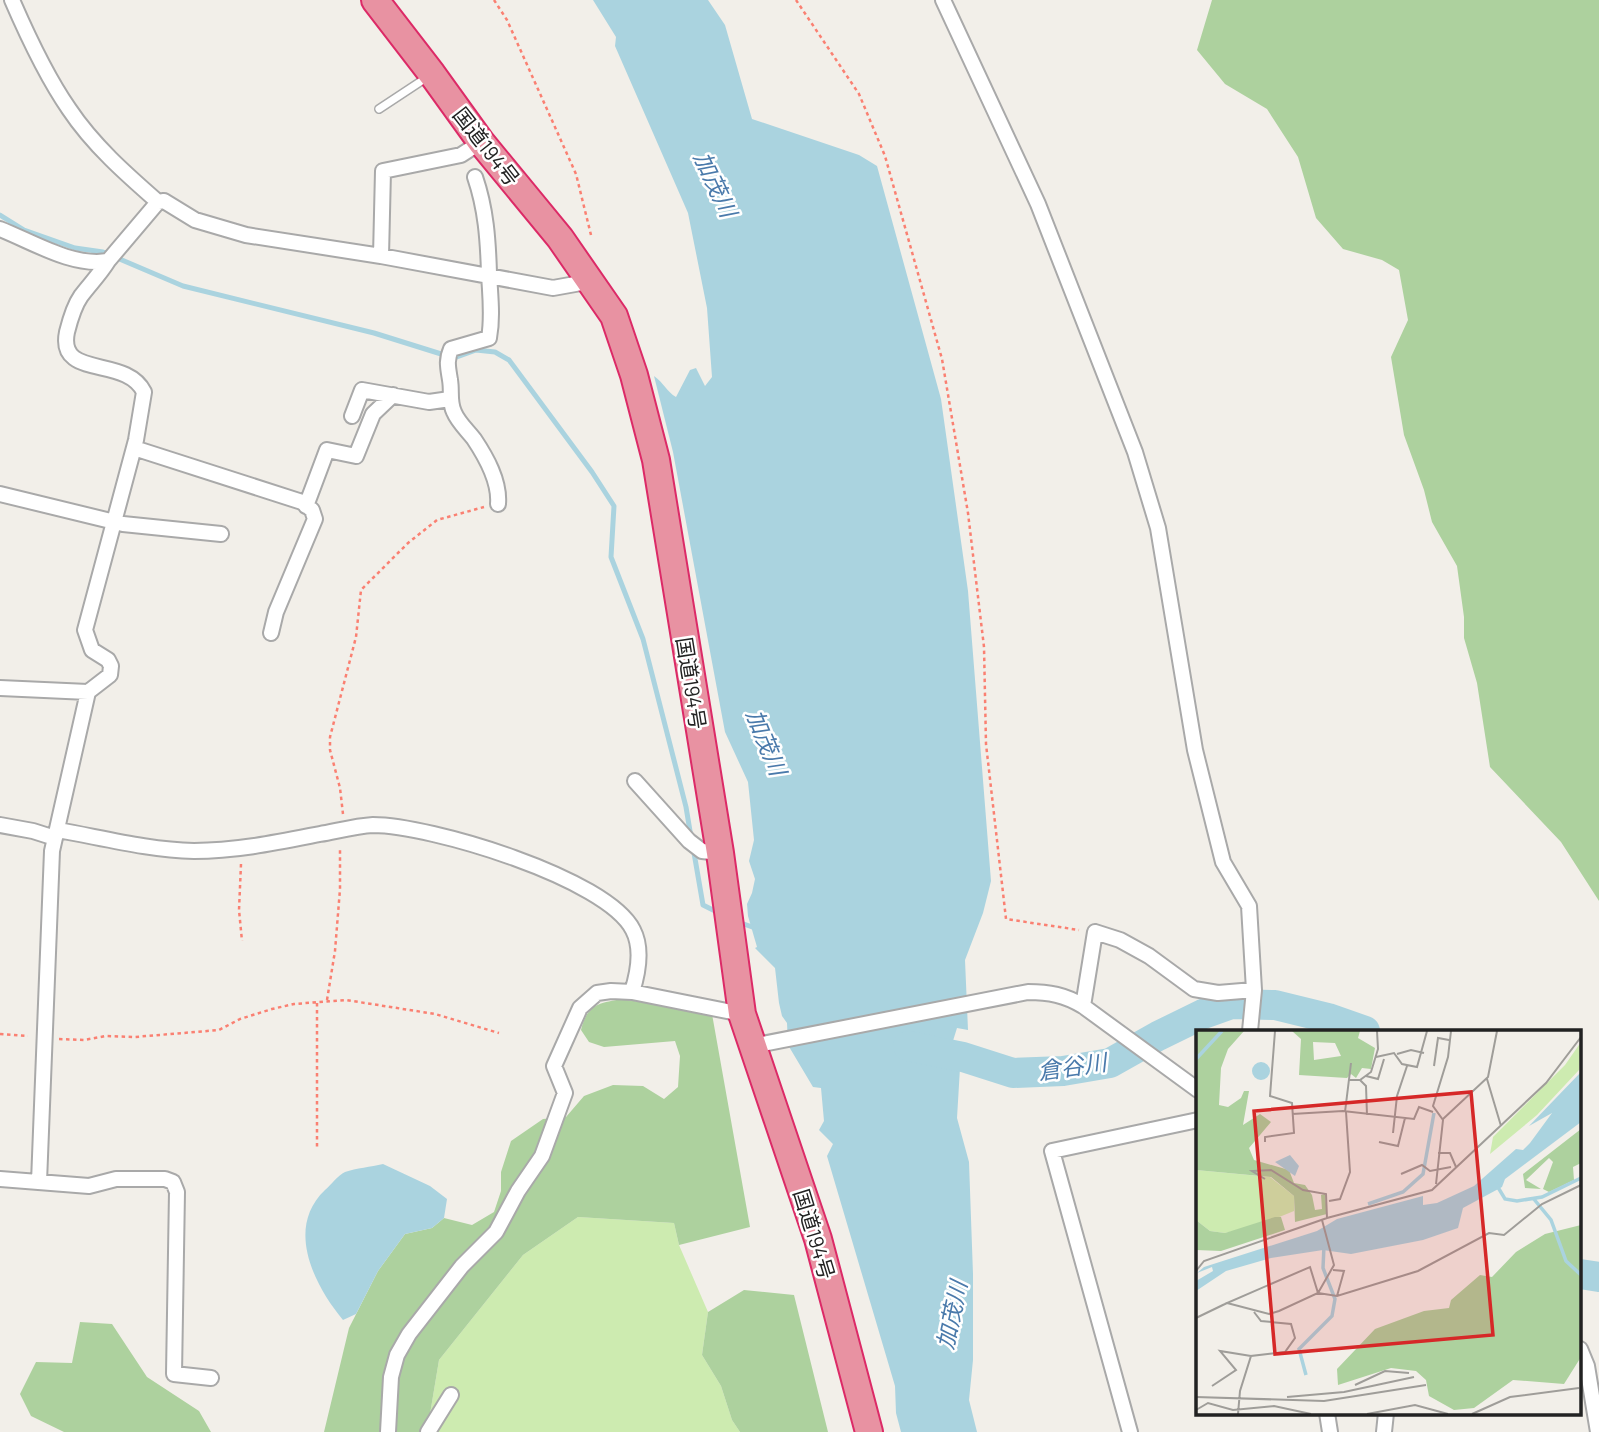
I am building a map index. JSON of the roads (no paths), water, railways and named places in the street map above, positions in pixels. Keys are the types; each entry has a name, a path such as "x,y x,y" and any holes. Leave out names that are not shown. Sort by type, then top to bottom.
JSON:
{"highway":[{"name":"国道194号","path":"375,0 481,142 560,238 614,316 634,375 656,460 720,853 742,1014 760,1044 818,1239 869,1432"}],"street":[{"path":"12,0 37,54 69,109 94,142 125,174 158,202"},
{"path":"943,0 1038,204 1135,452 1158,528 1195,750 1219,850 1223,862 1249,906 1254,990 1250,1030"},
{"path":"382,256 383,171 461,155 481,142"},
{"path":"475,177 486,218 492,318 489,338 451,349 446,361 454,414 475,441 493,475 499,491 498,504"},
{"path":"39,1182 52,851 88,692 110,675 111,666 108,660 92,650 85,630 134,448 144,392 127,374 72,358 65,344 72,313 81,296 158,202 164,201 195,220 246,235 382,256 553,288 592,281"},
{"path":"0,229 72,258 98,263 108,261"},
{"path":"352,416 362,390 429,402 450,399"},
{"path":"306,506 327,450 356,456 373,414 393,396"},
{"path":"134,448 302,502 312,510 315,519 276,612 271,633"},
{"path":"0,494 115,523 221,534"},
{"path":"0,688 88,692"},
{"path":"635,781 689,841 702,851 720,853"},
{"path":"0,825 191,851 242,848 372,825 419,830 453,838 544,870 575,884 604,901 622,916 633,929 639,947 637,975 632,992"},
{"path":"1083,1006 1095,932 1120,940 1149,956 1194,989 1218,992 1254,990"},
{"path":"388,1432 391,1377 397,1356 409,1334 462,1266 496,1233 517,1191 542,1156 565,1093 554,1066 580,1008 597,993 611,991 632,992 742,1014"},
{"path":"760,1044 1015,994 1050,993 1074,1000 1196,1089"},
{"path":"1130,1432 1052,1151 1196,1119"},
{"path":"0,1179 89,1186 116,1179 165,1179 173,1182 177,1192 174,1374 211,1378"},
{"path":"1582,1354 1587,1366 1598,1432"},
{"path":"428,1432 451,1395"},
{"path":"1326,1414 1330,1432"},
{"path":"1384,1432 1386,1414"}],"lane":[{"path":"380,109 432,74"}],"water":[{"name":"加茂川","path":"593,0 708,0 725,25 752,119 859,155 877,166 941,399 968,591 991,881 983,913 965,960 968,1030 957,1028 947,1060 960,1068 957,1118 969,1162 973,1360 969,1400 977,1432 901,1432 896,1413 895,1386 827,1156 833,1144 819,1130 824,1121 821,1088 813,1087 788,1045 787,1023 779,1003 775,968 755,948 757,947 747,904 755,879 749,861 754,840 748,782 725,732 673,452 654,376 676,397 690,370 696,368 705,386 712,377 707,308 688,213 615,46 616,37"},
{"path":"383,1164 430,1186 447,1199 444,1218 432,1228 405,1234 378,1271 356,1314 343,1320 314,1274 305,1239 307,1221 313,1205 340,1175"}],"waterway":[{"path":"0,215 24,230 75,248 103,252 183,286 374,333 454,358 476,350 495,352 509,360 614,506 611,557 643,639 686,807 691,837"},
{"path":"693,847 703,905 719,913"},
{"path":"738,922 758,929"},
{"name":"倉谷川","path":"908,1046 963,1057 1013,1073 1063,1071 1110,1063 1203,1014 1231,1004 1275,1005 1328,1018 1362,1030"},
{"name":"倉谷川","path":"1582,1274 1599,1277"}]}
